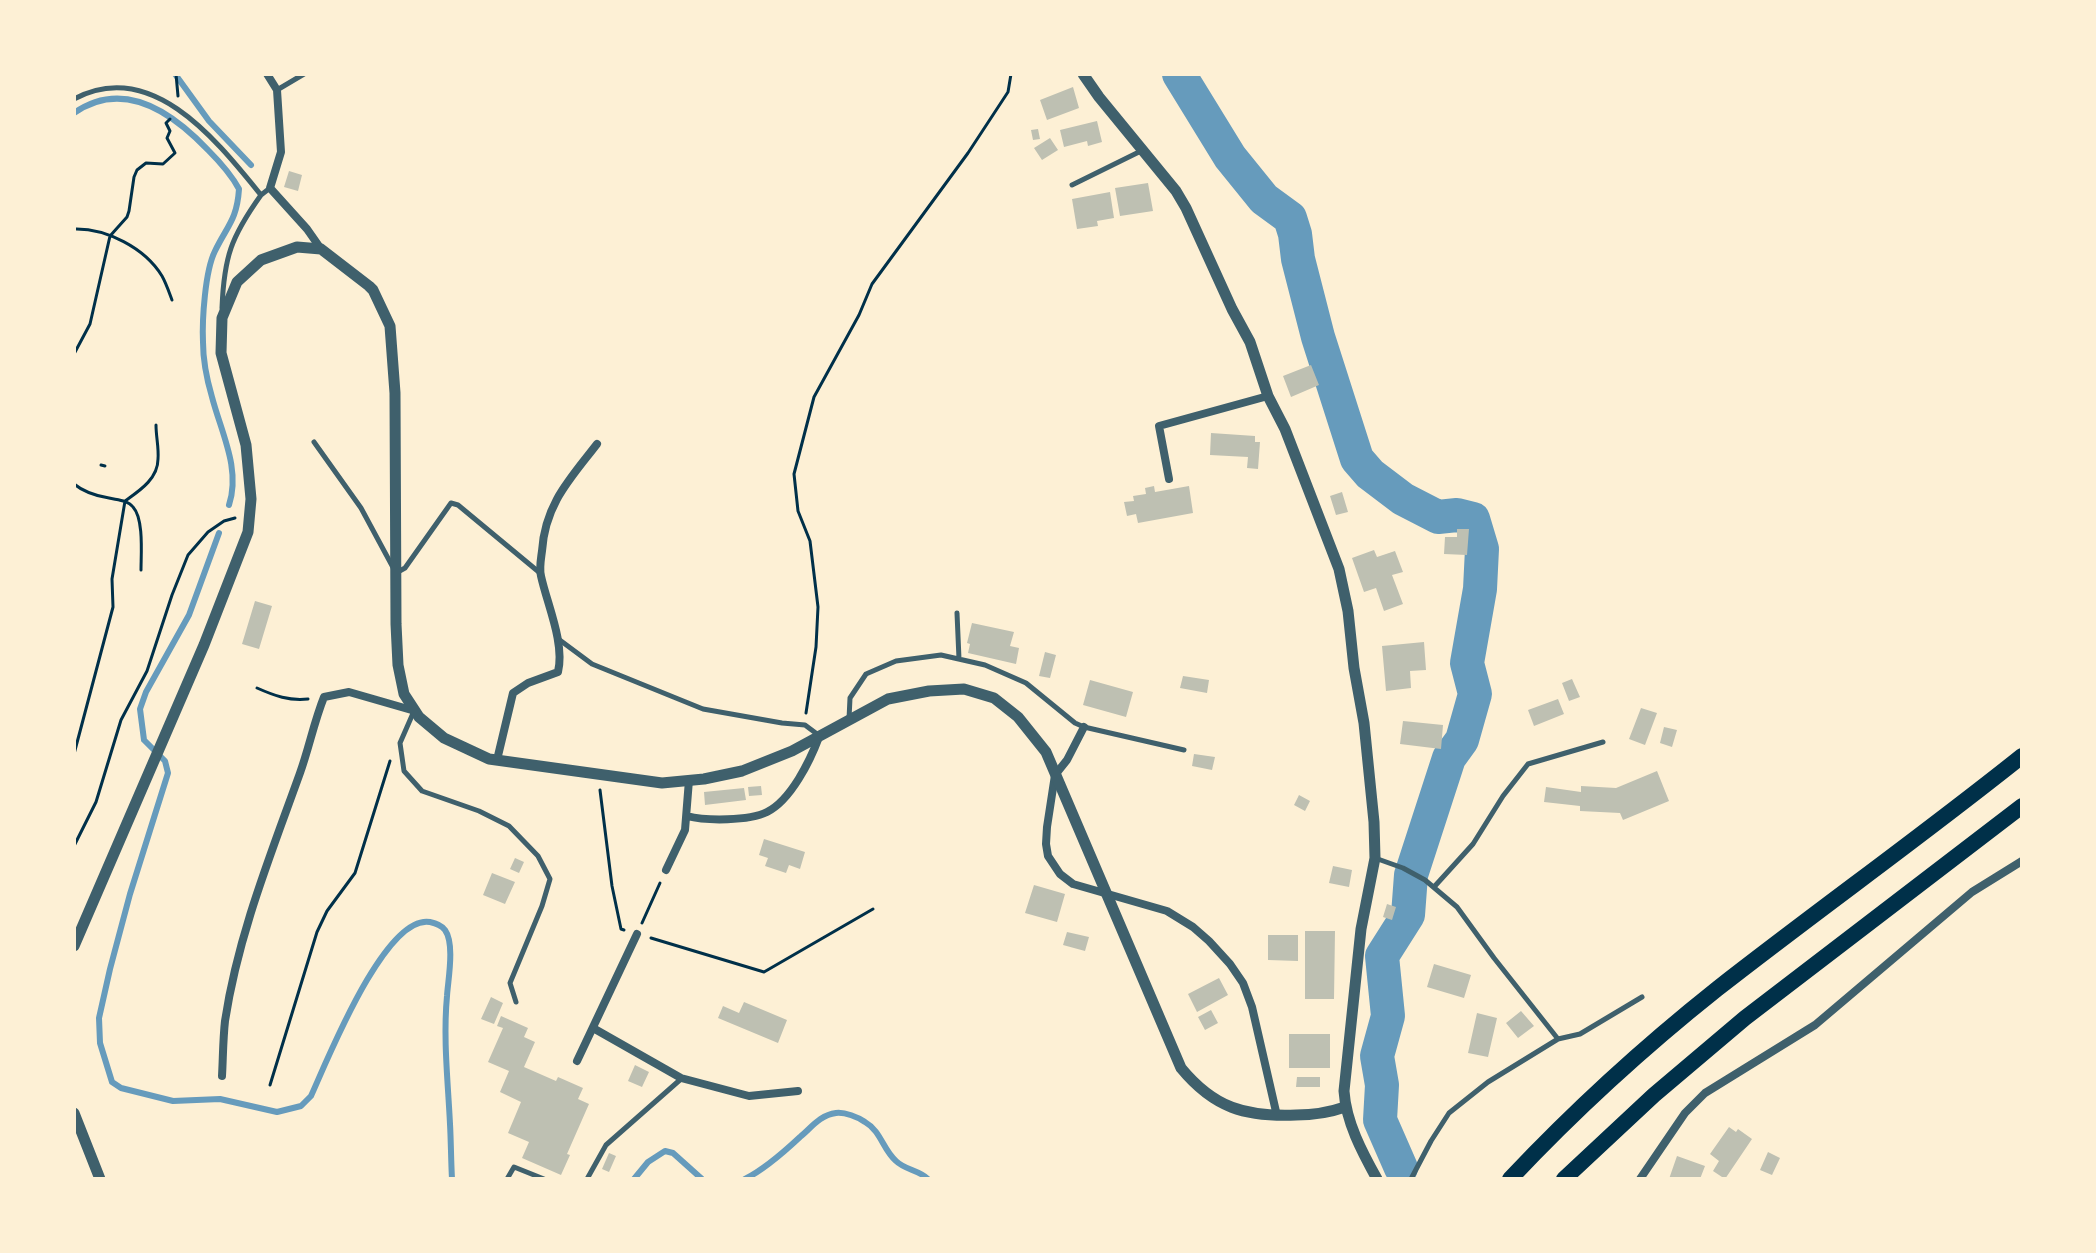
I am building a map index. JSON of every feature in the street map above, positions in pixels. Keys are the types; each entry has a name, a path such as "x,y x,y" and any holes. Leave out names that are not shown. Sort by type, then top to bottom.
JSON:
{"highway":[{"path":"1510,1179 1623,1069 1715,991 2022,756"},
{"path":"1564,1179 1654,1095 1745,1018 2022,806"}],"street":[{"path":"267,74 277,90 281,152 270,188 321,249 373,290 390,326 395,393 398,665 404,694 419,717 444,738 489,759 662,783 742,771 792,751 888,699 929,691 964,689 994,698 1018,717 1046,752 1181,1068 1194,1083 1226,1106 1249,1114 1325,1114 1345,1107"},
{"path":"1083,74 1176,191 1186,208 1250,342 1268,396 1285,429 1339,569 1364,723 1375,858 1361,929 1344,1091 1345,1107 1377,1179"},
{"path":"74,946 204,645 248,532 251,499 246,445 221,353 222,318 237,282 261,260 297,247 321,249"},
{"path":"1169,479 1159,426 1268,396"},
{"path":"497,760 513,693 528,683 558,672 561,662 551,607 540,573 543,535 557,495 597,444"},
{"path":"222,1076 225,1023 251,910 302,769 324,697 349,692 415,711"},
{"path":"1084,727 1067,760 1055,775 1047,827 1048,856 1060,874 1073,884 1167,911 1193,927 1230,964 1243,983 1252,1007 1277,1116"},
{"path":"687,816 733,819 767,812 785,798 810,761 819,736"},
{"path":"666,870 685,830 689,780"},
{"path":"1640,1179 1685,1113 1705,1093 1815,1025 1972,892 2022,861"},
{"path":"577,1061 637,934"},
{"path":"593,1028 681,1078 749,1096 798,1091"},
{"path":"74,1113 100,1179"}],"lane":[{"path":"277,90 304,74"},
{"path":"74,99 94,89 123,87 164,99 208,135 261,195"},
{"path":"1072,185 1144,150"},
{"path":"222,318 224,276 230,247 248,214 270,188"},
{"path":"314,442 361,508 396,573 405,568 451,503 458,505 540,573"},
{"path":"957,613 959,659"},
{"path":"556,638 592,664 703,709 805,725 819,736"},
{"path":"848,720 850,698 866,674 896,661 941,655 985,665 1026,683 1084,727 1184,750"},
{"path":"415,711 400,743 404,771 422,791 479,811 509,826 538,856 550,879 510,983 516,1002"},
{"path":"1434,887 1473,844 1503,796 1528,764 1603,742"},
{"path":"1375,858 1425,880 1457,907 1558,1039"},
{"path":"1411,1179 1449,1113 1488,1082 1558,1039 1580,1034 1642,997"},
{"path":"587,1179 606,1145 681,1078"},
{"path":"507,1179 514,1167 544,1179"}],"path":[{"path":"74,354 90,324 110,236 127,217 137,170 146,163 163,164 175,153 167,138 170,131 166,123 180,111 176,74"},
{"path":"805,725 818,607 810,541 798,511 794,474 814,397 859,315 872,284 968,153 1008,92 1011,74"},
{"path":"74,229 110,236 140,251 161,275 172,300"},
{"path":"74,754 113,607 112,579 125,501 139,491 154,473 158,457 156,425"},
{"path":"74,484 93,495 125,501 134,507 140,528 141,570"},
{"path":"74,846 96,802 121,720 147,671 188,555 208,532 224,521 250,514"},
{"path":"257,688 291,700 324,697"},
{"path":"270,1085 317,932 327,911 355,873 391,757 400,743"},
{"path":"599,774 612,886 621,929 764,972 873,909"},
{"path":"637,934 666,870"}],"building":[{"path":"1073,87 1079,108 1047,120 1040,100"},
{"path":"1097,121 1102,142 1088,146 1087,141 1064,147 1060,130"},
{"path":"1038,129 1040,139 1033,140 1031,130"},
{"path":"1050,138 1058,150 1042,160 1034,148"},
{"path":"289,171 302,175 298,191 284,187"},
{"path":"1148,183 1153,211 1120,216 1115,188"},
{"path":"1110,192 1114,218 1097,221 1098,226 1077,229 1072,199"},
{"path":"1311,365 1319,385 1291,397 1283,376"},
{"path":"1211,433 1255,436 1255,442 1260,442 1258,469 1247,468 1248,457 1210,455"},
{"path":"1154,486 1155,492 1189,486 1193,513 1138,523 1136,514 1127,516 1124,502 1134,501 1133,496 1146,494 1145,488"},
{"path":"1342,492 1348,512 1336,515 1330,496"},
{"path":"1457,529 1469,529 1467,555 1444,554 1445,537 1457,537"},
{"path":"1374,550 1377,557 1395,551 1403,572 1392,575 1403,604 1384,611 1376,588 1364,592 1352,558"},
{"path":"255,601 272,606 259,649 242,644"},
{"path":"972,623 1014,632 1010,646 1019,648 1016,664 968,653"},
{"path":"1424,642 1426,670 1410,671 1411,688 1386,691 1382,646"},
{"path":"1045,652 1056,655 1050,678 1039,676"},
{"path":"1183,676 1209,680 1207,693 1180,688"},
{"path":"1572,679 1580,697 1569,701 1562,683"},
{"path":"1090,680 1133,692 1126,717 1083,705"},
{"path":"1558,699 1564,714 1534,726 1528,710"},
{"path":"1641,708 1657,713 1645,745 1629,739"},
{"path":"1403,721 1443,725 1441,749 1400,744"},
{"path":"1664,727 1677,730 1672,747 1660,743"},
{"path":"1194,754 1215,757 1212,770 1192,766"},
{"path":"1657,771 1669,801 1623,820 1620,813 1580,811 1580,806 1544,802 1546,787 1581,792 1581,786 1616,788"},
{"path":"761,786 762,795 749,796 748,787"},
{"path":"744,788 746,800 705,805 704,792"},
{"path":"1299,795 1310,801 1305,811 1294,805"},
{"path":"764,839 805,852 800,869 789,865 786,873 765,866 768,858 759,855"},
{"path":"515,858 524,862 519,873 510,869"},
{"path":"1333,866 1352,870 1349,887 1329,883"},
{"path":"492,873 515,882 505,904 483,895"},
{"path":"1034,885 1065,894 1057,922 1025,913"},
{"path":"1387,904 1396,907 1392,920 1383,917"},
{"path":"1305,931 1335,931 1334,999 1305,999"},
{"path":"1067,932 1089,937 1085,951 1063,945"},
{"path":"1268,935 1298,935 1298,961 1268,960"},
{"path":"1434,964 1471,975 1464,998 1427,987"},
{"path":"1219,978 1228,995 1197,1012 1188,994"},
{"path":"491,997 503,1003 494,1024 481,1019"},
{"path":"744,1002 787,1020 778,1043 718,1018 723,1006 739,1013"},
{"path":"1211,1010 1218,1023 1205,1030 1198,1017"},
{"path":"1521,1011 1534,1026 1518,1038 1506,1023"},
{"path":"1477,1013 1497,1018 1488,1057 1468,1053"},
{"path":"501,1016 528,1028 524,1037 535,1042 524,1067 556,1081 558,1077 583,1088 578,1099 589,1104 561,1175 522,1158 529,1142 508,1133 521,1102 500,1092 509,1071 488,1062 503,1028 497,1026"},
{"path":"1289,1034 1330,1034 1330,1068 1289,1068"},
{"path":"635,1065 649,1072 642,1087 628,1081"},
{"path":"1297,1077 1320,1077 1320,1087 1296,1087"},
{"path":"1729,1127 1752,1139 1725,1179 1713,1171 1719,1161 1710,1154"},
{"path":"1768,1152 1780,1158 1772,1175 1760,1170"},
{"path":"609,1153 616,1156 609,1172 602,1169"},
{"path":"1677,1156 1705,1166 1700,1179 1669,1179"}],"waterway":[{"path":"175,74 209,121 251,165"},
{"path":"1179,74 1230,157 1264,199 1290,218 1318,337 1357,459 1370,474 1403,499 1438,517 1457,515 1473,519 1482,549 1480,589 1467,663 1475,694 1462,740 1449,758 1411,875 1408,915 1382,956 1388,1016 1377,1056 1382,1085 1380,1120 1401,1168"},
{"path":"74,113 93,103 111,99 147,104 194,136 225,168 239,189 234,216 212,260 203,321 207,377 233,478 229,505"},
{"path":"219,533 189,615 146,692 140,709 144,740 165,761 168,773 130,894 99,1018 100,1043 112,1082 121,1088 173,1101 220,1099 277,1112 301,1106 311,1096 344,1023 377,964 395,941 413,926 432,922 445,930 450,944 446,1060 452,1179"},
{"path":"745,1179 774,1160 820,1119 840,1113 862,1120 878,1135 896,1161 928,1179"},
{"path":"634,1179 648,1162 665,1151 673,1153 702,1179"}]}
